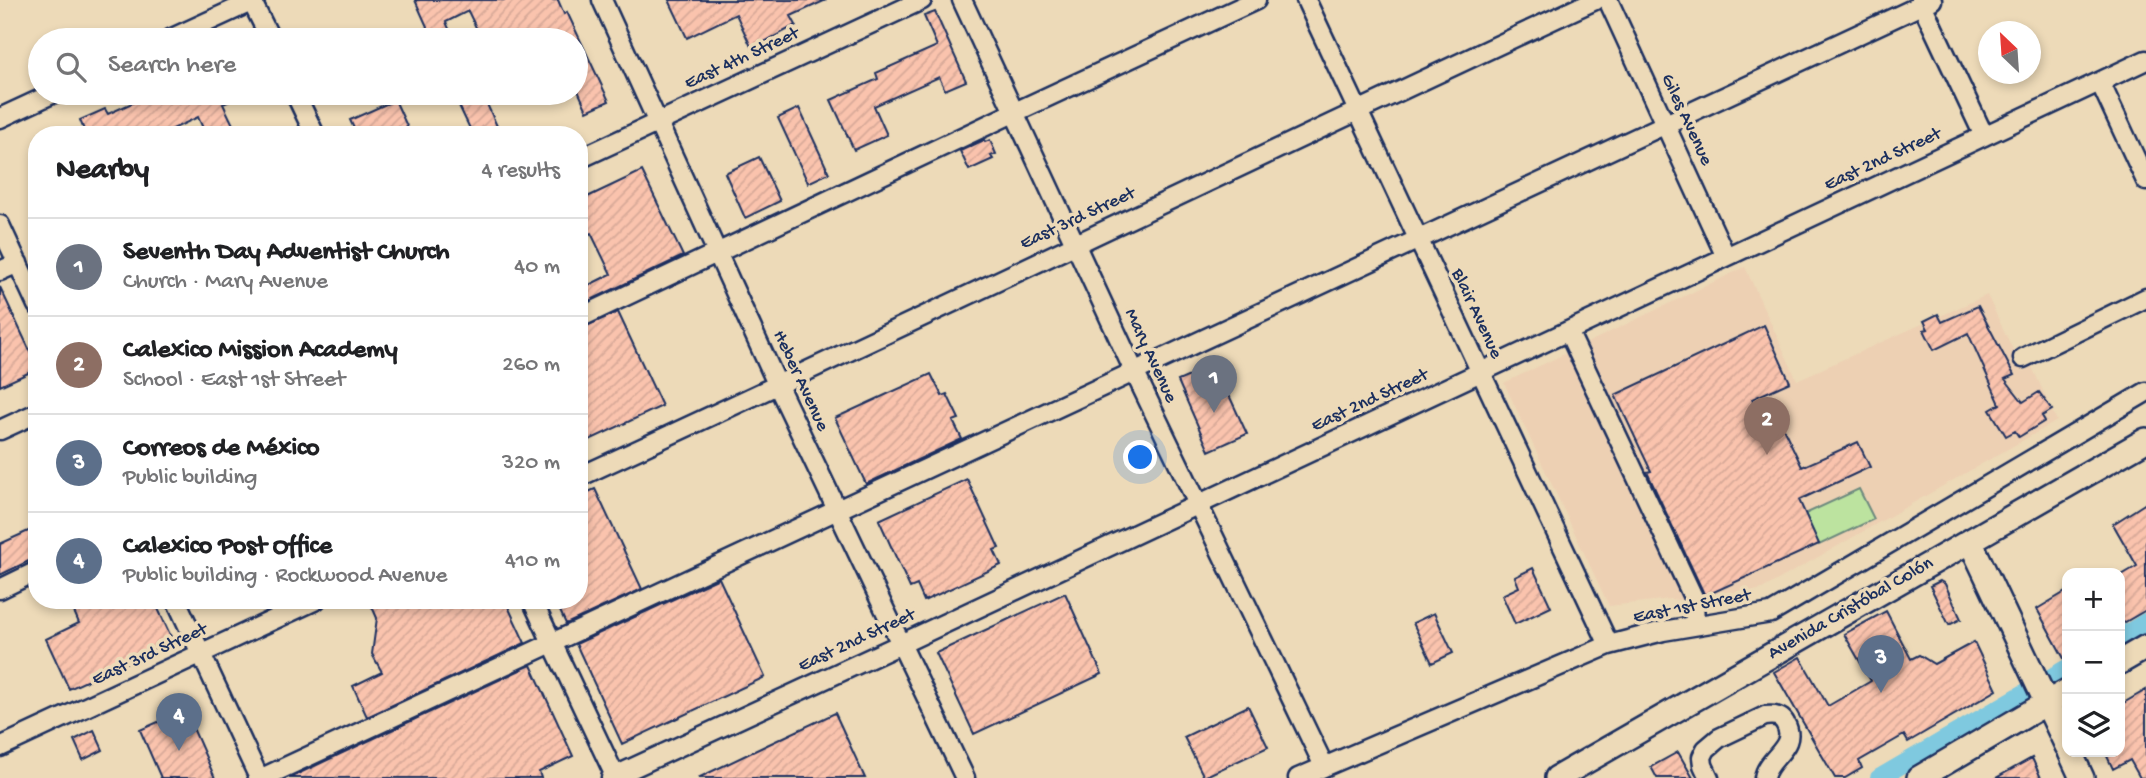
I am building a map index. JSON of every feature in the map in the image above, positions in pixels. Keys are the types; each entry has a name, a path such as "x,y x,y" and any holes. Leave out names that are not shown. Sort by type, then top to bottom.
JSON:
{"main road":[{"name":"Avenida Cristóbal Colón","path":"1557,778 2146,440"},
{"path":"1970,541 2062,735"},
{"path":"1582,778 1846,623 1872,596"},
{"path":"2125,659 2146,647"},
{"path":"1919,778 2062,694"},
{"path":"2072,757 2082,778"}],"street":[{"path":"194,28 253,0 266,28"},
{"name":"Heber Avenue","path":"602,0 778,386 903,643 965,778"},
{"name":"East 4th Street","path":"588,155 922,0"},
{"name":"Mary Avenue","path":"962,0 1134,371 1324,766"},
{"path":"588,314 1256,0"},
{"name":"Blair Avenue","path":"1306,0 1609,645"},
{"name":"East 3rd Street","path":"588,473 778,386 1357,110 1595,0"},
{"name":"Giles Avenue","path":"1608,0 1726,257"},
{"path":"180,609 261,778 1925,2 1984,136"},
{"name":"East 2nd Street","path":"614,777 2146,60"},
{"path":"2099,82 2146,181"},
{"path":"0,118 28,105"},
{"path":"301,105 311,126"},
{"path":"0,225 28,285"},
{"path":"0,271 18,263"},
{"path":"2023,358 2146,299"},
{"path":"1568,331 1694,599 1695,625"},
{"name":"East 1st Street","path":"1298,778 1609,645 1663,631 1771,613 2146,392"},
{"path":"0,430 28,417"},
{"path":"0,589 28,575"},
{"name":"East 3rd Street","path":"0,747 297,609"},
{"path":"536,609 614,777"},
{"path":"1709,778 1702,757 1711,744 1765,716 1773,715 1784,721 1788,739 1785,750 1768,765 1764,778"}],"shaded area":[{"path":"1745,267 1797,380 1987,295 2023,371 2032,367 2057,421 1762,589 1705,603 1670,599 1609,606 1504,383"}],"green space":[{"path":"1859,489 1874,519 1819,545 1805,514"}],"building":[{"path":"415,0 558,0 575,28 476,28 468,11 446,22 449,28 428,28"},
{"path":"669,0 826,0 791,16 796,25 753,51 736,14 687,38"},
{"path":"935,12 966,81 945,90 939,77 874,106 887,135 854,150 831,100 878,79 876,73 937,46 924,16"},
{"path":"588,56 609,101 587,111 584,105 588,105"},
{"path":"128,105 223,105 234,126 202,126 198,117 179,126 82,126 80,120 105,109 108,114"},
{"path":"384,105 397,105 407,126 353,126 350,120"},
{"path":"459,105 487,105 497,126 469,126"},
{"path":"799,108 829,173 808,183 778,118"},
{"path":"990,140 996,154 991,156 993,159 969,170 960,151"},
{"path":"759,157 780,201 745,218 725,173"},
{"path":"642,171 683,256 589,301 588,286 611,274 591,233 588,234 588,197"},
{"path":"0,287 28,347 28,373 0,386"},
{"path":"1978,306 2014,375 2005,379 2023,402 2039,392 2052,410 2042,416 2045,421 2019,437 2015,431 2006,436 1990,410 2000,404 1968,333 1934,350 1924,330 1928,329 1924,321 1938,314 1942,322"},
{"path":"618,312 662,406 588,441 588,325"},
{"path":"1764,325 1790,382 1752,399 1763,423 1778,417 1802,467 1858,442 1870,467 1799,500 1819,544 1705,596 1647,472 1651,471 1615,395"},
{"path":"1215,365 1247,434 1209,451 1178,381"},
{"path":"931,374 942,396 947,394 959,419 953,421 962,439 866,484 835,418"},
{"path":"967,479 999,548 994,550 1001,565 924,601 917,585 910,588 879,520"},
{"path":"595,489 642,589 566,624 559,609 588,609 588,492"},
{"path":"2146,503 2146,610 2125,622 2125,573 2137,566 2113,524"},
{"path":"28,531 28,561 0,575 0,544"},
{"path":"1533,568 1551,607 1515,624 1502,595 1519,587 1515,577"},
{"path":"719,578 765,677 622,744 576,644"},
{"path":"1940,581 1945,584 1961,619 1949,625 1930,586"},
{"path":"1065,593 1102,674 974,734 936,653"},
{"path":"2062,594 2062,655 2037,609"},
{"path":"73,609 158,609 173,641 69,689 46,639 79,623"},
{"path":"373,609 509,609 525,643 367,717 353,686 382,672 372,654 377,618"},
{"path":"1886,611 1911,659 1919,655 1934,664 1974,642 1997,690 1908,742 1904,735 1859,761 1862,768 1845,778 1835,778 1774,672 1800,657 1828,706 1871,681 1844,634"},
{"path":"1434,613 1453,653 1432,663 1413,623"},
{"path":"531,665 573,756 539,772 541,778 289,778"},
{"path":"2146,690 2146,778 2140,778 2130,760 2113,769 2107,757 2125,757 2125,702"},
{"path":"1248,706 1268,747 1204,777 1184,737"},
{"path":"185,710 215,778 161,778 140,730"},
{"path":"835,713 865,778 698,778 767,745"},
{"path":"94,730 103,750 83,760 74,740"},
{"path":"1678,752 1693,778 1657,778 1651,767"},
{"path":"2032,758 2041,778 1996,778"}],"waterway":[{"path":"2125,635 2146,622"},
{"path":"1879,778 2062,671"}],"place":[{"name":"Seventh Day Adventist Church","path":"1214,413"},
{"name":"Calexico Mission Academy","path":"1767,455"},
{"name":"Correos de México","path":"1881,693"},
{"name":"Calexico Post Office","path":"179,751"}]}
